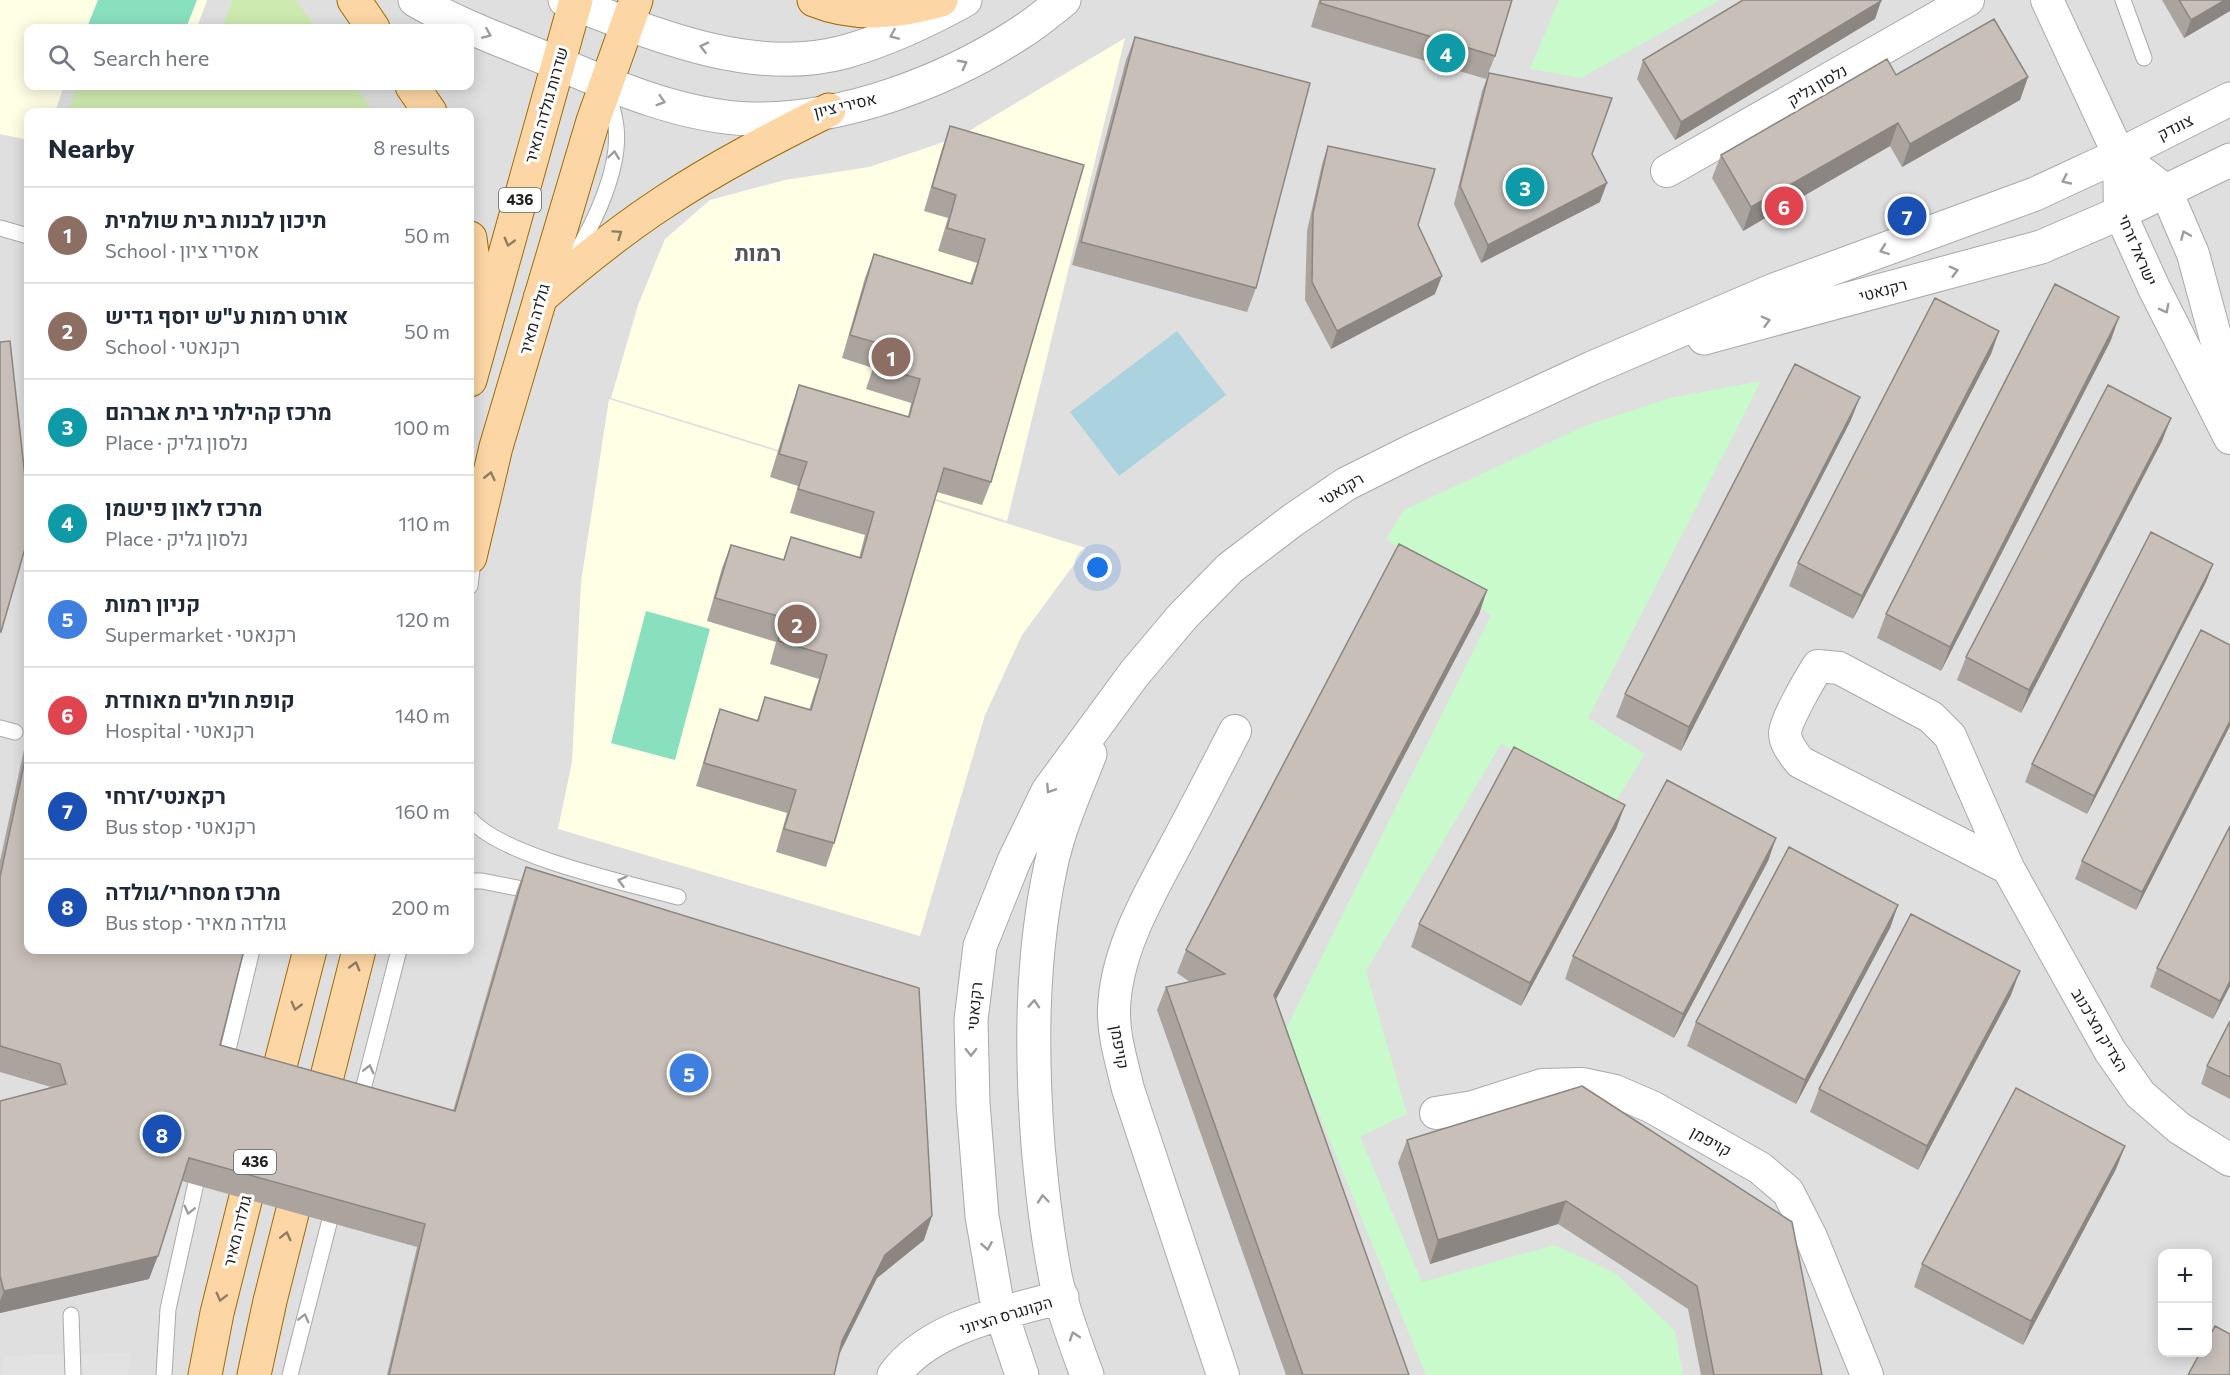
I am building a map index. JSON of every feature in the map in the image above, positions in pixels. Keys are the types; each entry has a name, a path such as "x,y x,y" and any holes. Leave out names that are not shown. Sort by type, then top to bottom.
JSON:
{"main road":[{"path":"354,0 370,24"},
{"path":"814,0 833,8 867,12 909,9 941,0"},
{"name":"שדרות גולדה מאיר","path":"474,367 558,64 572,1"},
{"name":"436","path":"606,83 632,12"},
{"name":"גולדה מאיר","path":"474,541 496,447 606,83"},
{"path":"415,90 427,108"},
{"path":"540,298 597,250 665,201 761,144 829,110"},
{"path":"474,263 483,337"},
{"name":"גולדה מאיר","path":"205,1375 217,1313 309,954"},
{"path":"254,1375 270,1301 358,954"}],"street":[{"name":"אסירי ציון","path":"415,0 465,24"},
{"path":"572,1 632,12 694,45 729,54 757,58 799,58 842,52 884,39 934,18 965,0"},
{"name":"אסירי ציון","path":"474,28 606,83 690,109 751,119 790,117 845,108 902,91 958,67 1020,33 1064,0"},
{"name":"נלסון גליק","path":"1667,171 1968,0"},
{"path":"2047,0 2119,155 2166,191 2193,254 2210,310 2222,361 2230,413"},
{"name":"צונדק","path":"2119,155 2230,99"},
{"name":"ישראל זרחי","path":"2119,155 2120,213 2154,288 2230,438"},
{"name":"רקנאטי","path":"1022,1375 996,1298 982,1216 973,1103 971,1020 980,946 1014,861 1048,791 1134,674 1182,617 1230,568 1293,520 1346,484 1414,450 1592,368 1774,290 2035,194 2119,155"},
{"path":"2166,191 2230,160"},
{"name":"רקנאטי","path":"1592,368 2041,247 2166,191"},
{"name":"הצדיק מצ'כנוב","path":"2008,868 1800,762 1787,744 1784,732 1809,679 1818,666 1839,668 1931,717 1950,736 2008,868 2110,1051 2140,1094 2179,1128 2230,1160"},
{"name":"רקנאטי","path":"1087,1375 1057,1283 1044,1208 1035,1100 1033,1022 1039,943 1051,864 1101,726 1134,674"},
{"name":"קויפמן","path":"1223,1375 1128,1089 1114,1010 1117,979 1147,898 1235,731"},
{"name":"קויפמן","path":"1436,1113 1473,1107 1542,1084 1582,1084 1615,1091 1652,1107 1760,1168 1788,1192 1811,1237 1867,1375"},
{"name":"הקונגרס הציוני","path":"894,1375 902,1364 924,1346 953,1331 1001,1313 1062,1298"}],"lane":[{"path":"2122,0 2144,58"},
{"path":"0,228 24,235"},
{"path":"474,824 499,840 533,855 678,897"},
{"path":"474,881 553,896"},
{"path":"219,1086 251,954"},
{"path":"355,1121 398,954"},
{"path":"164,1375 168,1309 203,1154"},
{"path":"290,1375 337,1190"},
{"path":"71,1315 73,1375"}],"shaded area":[{"path":"0,0 2230,0 2230,1375 0,1375"},
{"path":"0,0 207,0 198,24 24,24 24,90 63,90 56,108 24,108 24,139 0,134"},
{"path":"1125,38 1007,521 611,398 638,305 665,239 710,200 785,180 869,167 959,137"},
{"path":"609,399 1086,548 1022,635 985,715 920,936 558,829 572,762 581,582"},
{"path":"131,1353 128,1375 2,1375 3,1356"}],"green space":[{"path":"98,0 197,0 188,24 88,24"},
{"path":"232,0 296,0 313,24 223,24"},
{"path":"1559,0 1720,0 1581,78 1530,69"},
{"path":"76,90 358,90 371,108 69,108"},
{"path":"1761,381 1588,718 1645,754 1614,804 1501,744 1366,971 1407,1114 1360,1137 1422,1282 1555,1245 1615,1273 1675,1331 1683,1375 1426,1375 1285,1031 1491,615 1386,539 1404,510 1587,425 1670,398"},
{"path":"646,611 710,629 675,760 611,743"}],"water":[{"path":"1177,331 1226,395 1119,476 1070,412"}],"building":[{"path":"1321,0 1512,0 1495,56 1320,3"},
{"path":"1743,0 1881,1 1681,122 1643,60"},
{"path":"2179,0 2225,0 2191,20"},
{"path":"1994,19 2028,77 1910,144 1898,123 1751,207 1721,155 1887,59 1896,75"},
{"path":"1135,37 1310,83 1256,288 1081,242"},
{"path":"1489,73 1612,98 1592,154 1607,183 1488,245 1460,186"},
{"path":"950,126 1084,165 991,482 944,468 834,843 784,829 796,790 704,763 720,709 758,721 765,697 811,710 827,655 778,641 785,618 715,598 731,545 784,560 791,537 861,558 874,512 798,489 807,462 779,454 799,385 909,417 920,379 875,366 881,344 850,335 874,254 972,284 985,239 947,228 956,195 932,187"},
{"path":"1328,146 1435,169 1418,225 1442,276 1337,331 1312,282 1313,213"},
{"path":"2055,284 2119,317 1950,647 1886,614"},
{"path":"1935,298 1999,331 1862,596 1798,563"},
{"path":"10,341 24,468 24,552 1,632 0,631 0,342"},
{"path":"1795,364 1860,397 1689,727 1625,694"},
{"path":"2108,385 2171,418 2029,690 1966,657"},
{"path":"2151,532 2213,564 2094,796 2032,764"},
{"path":"1399,544 1487,590 1274,995 1409,1375 1303,1375 1166,987 1225,974 1186,950"},
{"path":"2201,630 2230,645 2230,721 2142,892 2082,861"},
{"path":"1514,747 1625,805 1530,983 1419,924"},
{"path":"24,765 24,954 243,954 220,1045 455,1111 526,867 919,988 932,1216 885,1255 842,1341 834,1375 389,1375 425,1224 189,1158 158,1256 4,1291 0,1276 0,1101 66,1084 60,1064 0,1046 0,877"},
{"path":"1667,780 1776,838 1683,1014 1573,956"},
{"path":"2230,826 2230,981 2220,1001 2157,968"},
{"path":"1789,847 1898,905 1805,1080 1696,1022"},
{"path":"1911,914 2020,971 1927,1146 1819,1089"},
{"path":"2230,1021 2230,1077 2207,1066"},
{"path":"1582,1086 1792,1222 1822,1375 1714,1375 1697,1286 1566,1201 1438,1240 1407,1140"},
{"path":"2016,1088 2125,1146 2031,1321 1922,1264"},
{"path":"2215,1326 2230,1334 2230,1375 2188,1375 2198,1357 2212,1357 2212,1332"}],"place":[{"name":"מרכז לאון פישמן","path":"1446,53"},
{"name":"מרכז קהילתי בית אברהם","path":"1525,187"},
{"name":"קופת חולים מאוחדת","path":"1784,206"},
{"name":"רקאנטי/זרחי","path":"1907,216"},
{"name":"תיכון לבנות בית שולמית","path":"891,357"},
{"name":"אורט רמות ע\"ש יוסף גדיש","path":"797,624"},
{"name":"קניון רמות","path":"689,1073"},
{"name":"מרכז מסחרי/גולדה","path":"162,1134"}],"district":[{"name":"רמות","path":"758,253"}]}
